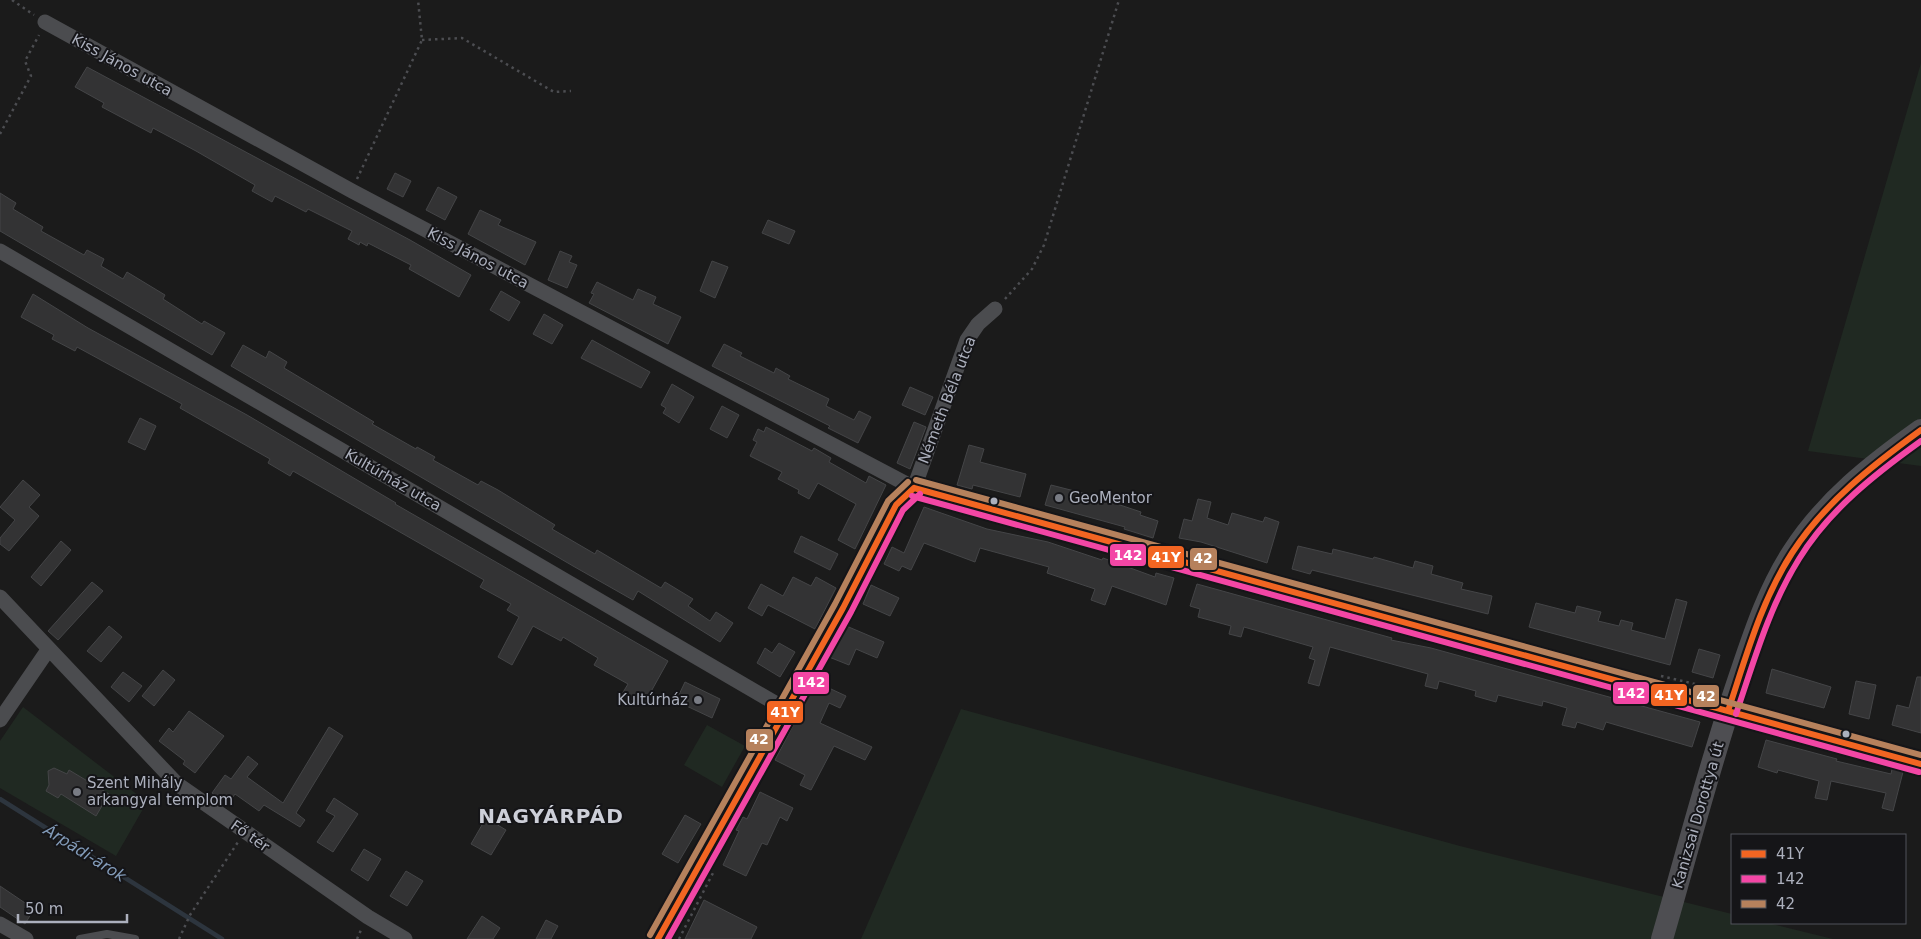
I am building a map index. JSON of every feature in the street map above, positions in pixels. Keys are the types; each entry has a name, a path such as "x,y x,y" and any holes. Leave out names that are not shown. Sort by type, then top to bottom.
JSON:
{"main road":[{"name":"Kanizsai Dorottya út","path":"1662,939 1728,711 1757,624 1793,552 1823,513 1849,486 1880,459 1921,430"}],"street":[{"name":"Kiss János utca","path":"45,22 352,191 914,488 1728,711"},
{"name":"Kultúrház utca","path":"0,251 787,710"},
{"name":"Németh Béla utca","path":"658,939 787,710 896,505 914,488 967,340 978,324 995,309"},
{"name":"Fő tér","path":"0,597 48,650 177,784 244,833 368,918 406,939"},
{"path":"0,720 48,650"},
{"path":"1728,711 1921,764"},
{"path":"0,924 26,939"}],"lane":[{"path":"80,939 107,934 135,939"}],"path":[{"path":"0,134 31,76 25,61 45,22 12,0"},
{"path":"352,191 422,40 418,0"},
{"path":"995,309 1032,268 1044,245 1119,0"},
{"path":"422,40 462,38 554,92 571,91"},
{"path":"179,939 190,915 244,833"},
{"path":"679,939 716,868"}],"shaded area":[{"path":"1921,63 1921,466 1808,451"},
{"path":"23,707 147,802 116,856 0,788 0,741"},
{"path":"961,709 1460,846 1731,914 1731,924 1772,924 1833,939 861,939"},
{"path":"707,725 745,746 722,787 684,765"}],"building":[{"path":"87,67 410,240 471,275 459,297 409,269 411,265 368,243 367,246 360,242 359,245 348,239 352,231 308,209 306,212 275,196 272,202 252,191 255,185 196,151 153,128 151,133 102,107 104,103 75,87"},
{"path":"395,173 411,181 403,197 387,189"},
{"path":"438,187 457,197 445,220 426,210"},
{"path":"0,193 16,203 13,209 43,227 41,231 84,255 87,250 104,259 101,266 123,279 127,272 165,295 163,299 202,324 204,321 225,333 212,355 0,231"},
{"path":"480,210 501,220 498,225 536,242 525,265 468,234"},
{"path":"768,220 795,231 789,244 762,233"},
{"path":"560,251 572,256 569,262 577,265 567,288 548,280"},
{"path":"712,261 728,267 715,298 700,291"},
{"path":"597,282 633,300 638,289 656,297 653,304 681,317 668,344 589,303 594,294 591,293"},
{"path":"501,291 520,302 509,321 490,310"},
{"path":"33,294 88,328 247,415 395,504 668,661 643,706 622,694 628,684 594,665 598,658 563,637 561,641 533,626 512,665 498,657 519,617 507,610 511,604 480,587 484,580 293,471 290,476 268,463 270,459 180,408 182,404 77,347 75,351 52,339 54,335 21,317"},
{"path":"544,314 563,325 552,344 533,334"},
{"path":"592,340 650,372 641,388 581,358"},
{"path":"724,344 742,353 740,356 774,373 776,368 790,376 788,379 829,399 826,406 854,420 859,411 871,417 858,443 828,428 830,426 712,366"},
{"path":"243,345 266,358 269,351 287,362 284,368 374,422 372,424 416,449 417,447 435,457 433,460 478,485 481,481 498,490 555,525 552,529 595,554 597,550 661,588 665,582 693,599 688,606 710,621 716,612 733,623 720,642 638,591 633,600 573,566 231,366"},
{"path":"672,384 694,397 679,423 663,413 666,408 661,405"},
{"path":"910,387 933,397 925,415 902,405"},
{"path":"722,406 739,415 727,438 710,429"},
{"path":"140,418 156,426 145,450 128,442"},
{"path":"914,422 926,427 910,469 897,463"},
{"path":"766,427 812,451 814,448 831,458 829,462 866,483 869,476 886,485 855,549 838,540 856,504 818,483 809,499 798,493 799,490 778,479 782,472 750,456 757,442 753,440 758,429 764,432"},
{"path":"969,445 984,449 980,462 1026,474 1020,497 973,485 972,489 957,485"},
{"path":"23,480 40,495 29,507 39,516 9,551 0,544 0,538 15,520 0,507"},
{"path":"1051,485 1114,501 1114,503 1141,512 1140,515 1158,521 1153,538 1124,529 1125,527 1045,505"},
{"path":"1198,499 1211,502 1207,518 1228,525 1232,513 1263,522 1265,517 1279,522 1267,563 1201,542 1179,538 1184,519 1192,521"},
{"path":"924,507 987,529 1048,542 1102,560 1103,558 1155,577 1156,573 1174,578 1166,605 1112,586 1105,605 1091,600 1095,589 1047,573 1049,567 980,548 975,562 924,543 911,570 902,566 899,571 884,564 892,547 904,553"},
{"path":"801,536 838,554 830,570 794,552"},
{"path":"61,541 71,550 41,586 31,577"},
{"path":"1298,546 1332,554 1333,549 1373,559 1374,557 1413,568 1415,561 1433,566 1431,574 1463,583 1461,589 1492,596 1488,614 1312,570 1310,574 1292,569"},
{"path":"793,577 811,586 816,577 836,588 815,629 768,605 762,616 748,608 761,584 783,596"},
{"path":"92,582 103,591 58,640 48,631"},
{"path":"1197,584 1392,638 1391,640 1431,648 1700,722 1692,747 1606,722 1603,730 1577,722 1575,728 1562,725 1567,708 1543,701 1542,706 1498,695 1496,702 1475,696 1476,691 1439,681 1437,689 1425,686 1428,674 1330,647 1319,686 1308,683 1315,660 1309,658 1313,647 1244,627 1241,637 1229,634 1231,626 1198,617 1200,609 1190,606"},
{"path":"871,585 899,598 890,616 863,604"},
{"path":"1676,599 1687,602 1670,665 1529,627 1536,603 1575,613 1577,606 1601,612 1598,621 1619,626 1621,620 1633,623 1631,630 1665,639"},
{"path":"844,625 884,642 877,658 856,649 849,665 829,657"},
{"path":"109,626 122,637 101,662 87,651"},
{"path":"779,643 795,652 780,677 757,663 765,648 772,653"},
{"path":"1699,649 1720,655 1713,678 1692,672"},
{"path":"1772,669 1831,687 1824,708 1766,693"},
{"path":"163,670 175,680 154,706 142,696"},
{"path":"123,672 142,686 129,702 111,687"},
{"path":"1917,677 1921,677 1921,733 1892,725 1897,705 1909,708"},
{"path":"1856,681 1876,685 1869,719 1849,714"},
{"name":"Kultúrház","path":"685,682 720,699 712,718 676,701"},
{"path":"816,682 846,696 840,708 829,703 820,723 872,747 865,760 834,746 811,790 800,785 805,775 775,760"},
{"path":"189,711 224,736 195,773 183,764 185,761 159,741 169,728 173,732"},
{"path":"329,727 343,736 296,813 305,820 300,827 264,805 259,811 235,794 228,804 212,793 225,775 231,779 248,756 258,764 247,777 283,803"},
{"path":"1766,740 1837,759 1836,761 1891,774 1892,769 1903,772 1893,811 1882,808 1886,793 1831,781 1827,800 1815,798 1819,781 1778,770 1777,773 1758,767"},
{"name":"Szent Mihály arkangyal templom","path":"54,768 67,774 69,770 109,794 96,816 61,794 58,798 46,791 49,785 48,771"},
{"path":"760,792 793,808 787,821 780,817 767,845 762,843 746,876 723,865 739,831 736,830 743,817 747,819"},
{"path":"334,798 358,814 333,852 317,842 335,816 326,811"},
{"path":"685,815 701,824 678,863 662,854"},
{"path":"486,818 506,830 491,855 471,844"},
{"path":"364,849 381,859 368,881 351,870"},
{"path":"406,871 423,881 407,906 390,896"},
{"path":"0,886 34,909 25,924 0,907"},
{"path":"704,900 757,927 751,939 685,939"},
{"path":"482,916 500,928 493,939 467,939"},
{"path":"546,920 558,926 551,939 536,939"}],"waterway":[{"name":"Árpádi-árok","path":"0,799 222,939"}],"transit line":[{"name":"41Y","path":"1728,711 1748,650 1771,590 1792,553 1819,517 1835,501 1868,471 1921,430"},
{"name":"142","path":"1736,714 1756,654 1779,596 1788,577 1811,541 1854,494 1921,441"},
{"name":"42","path":"916,480 1921,755"},
{"name":"42","path":"650,935 835,604 888,501 908,482"},
{"name":"41Y","path":"914,488 1921,764"},
{"name":"41Y","path":"658,939 843,608 896,505 914,488"},
{"name":"142","path":"668,939 851,612 903,510 920,494"},
{"name":"142","path":"912,496 1919,772"}],"place":[{"name":"GeoMentor","path":"1059,498"},
{"name":"Kultúrház","path":"698,700"},
{"name":"Szent Mihály arkangyal templom","path":"77,792"}],"district":[{"name":"NAGYÁRPÁD","path":"551,816"}]}
